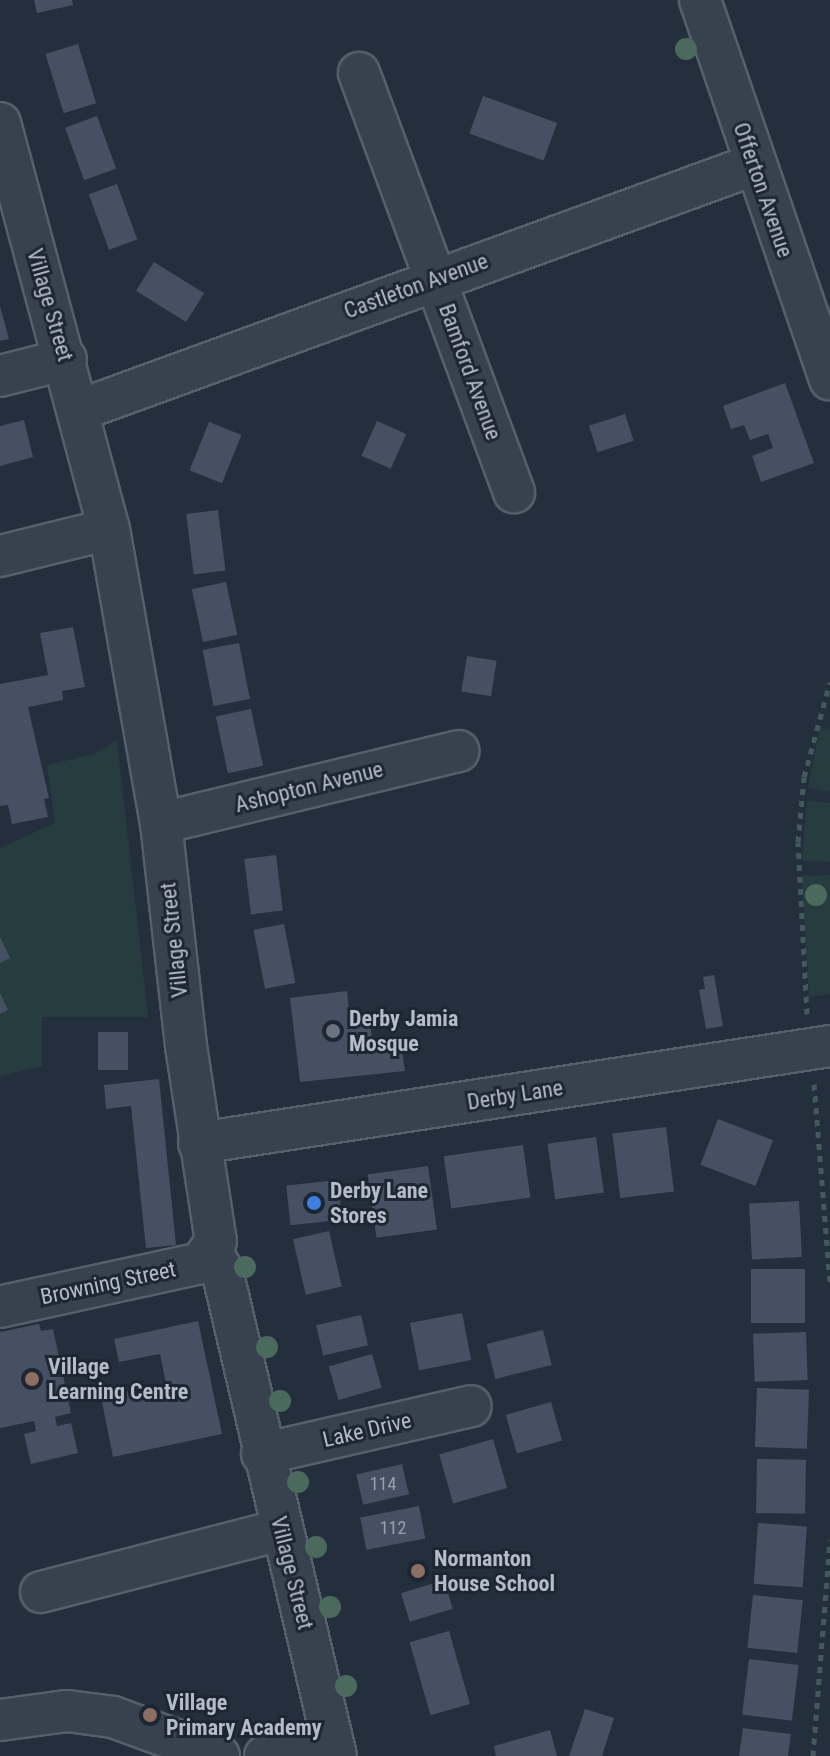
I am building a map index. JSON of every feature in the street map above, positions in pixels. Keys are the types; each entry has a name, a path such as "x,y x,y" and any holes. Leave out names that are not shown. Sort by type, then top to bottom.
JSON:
{"street":[{"name":"Offerton Avenue","path":"700,0 753,165 830,379"},
{"name":"Bamford Avenue","path":"359,73 514,492"},
{"name":"Village Street","path":"0,123 80,410 109,529 161,823 199,1143 216,1241 212,1252 222,1270 262,1454 334,1747"},
{"name":"Castleton Avenue","path":"80,410 435,278 753,165"},
{"path":"0,376 66,359"},
{"path":"0,556 109,529"},
{"name":"Ashopton Avenue","path":"161,823 458,751"},
{"name":"Derby Lane","path":"199,1143 820,1047"},
{"name":"Browning Street","path":"0,1307 201,1263 212,1252"},
{"name":"Lake Drive","path":"262,1454 471,1406"},
{"path":"41,1592 281,1530"},
{"path":"0,1720 67,1711 113,1717 219,1756"},
{"path":"265,1756 334,1747"}],"path":[{"path":"830,682 809,752 798,842 799,932 820,1047 819,1134 830,1282"},
{"path":"819,1134 830,1131"},
{"path":"813,1756 830,1540"}],"green space":[{"path":"820,728 830,730 830,792 808,788"},
{"path":"117,740 148,1017 42,1017 42,1066 0,1076 0,848 55,823 47,765 95,754"},
{"path":"807,800 830,803 830,862 802,861"},
{"path":"830,875 830,994 809,997 802,876"}],"building":[{"path":"34,0 72,0 73,5 37,13"},
{"path":"78,44 96,103 64,113 45,54"},
{"path":"483,96 557,123 544,161 469,134"},
{"path":"97,116 116,169 84,180 65,128"},
{"path":"117,184 137,239 109,250 89,194"},
{"path":"154,262 204,293 186,322 136,291"},
{"path":"0,306 9,339 0,341"},
{"path":"785,383 814,463 761,482 752,456 773,448 768,434 750,440 744,425 731,429 723,406"},
{"path":"625,414 634,441 598,452 589,426"},
{"path":"24,420 33,457 0,466 0,426"},
{"path":"377,421 406,434 391,469 362,456"},
{"path":"209,422 241,435 222,483 190,470"},
{"path":"218,510 225,571 194,574 186,514"},
{"path":"226,582 237,635 203,642 192,589"},
{"path":"73,627 85,687 62,691 63,700 28,707 49,798 44,799 48,817 12,824 8,805 0,806 0,684 48,675 40,633"},
{"path":"239,643 250,699 214,706 203,650"},
{"path":"467,656 497,661 491,696 461,692"},
{"path":"251,709 263,766 228,773 216,716"},
{"path":"276,855 283,911 251,914 244,859"},
{"path":"284,924 295,983 265,989 254,930"},
{"path":"0,937 10,958 0,963"},
{"path":"714,975 723,1026 706,1029 699,990 705,989 703,977"},
{"name":"Derby Jamia Mosque","path":"347,991 350,1019 369,1016 373,1047 401,1044 405,1071 300,1082 290,998"},
{"path":"0,993 8,1010 0,1014"},
{"path":"98,1032 128,1032 128,1070 98,1070"},
{"path":"159,1079 176,1245 146,1248 131,1106 106,1109 104,1085"},
{"path":"718,1119 773,1140 756,1186 700,1165"},
{"path":"666,1127 674,1192 620,1198 612,1134"},
{"path":"596,1137 604,1192 555,1199 547,1144"},
{"path":"523,1145 530,1197 451,1209 444,1156"},
{"path":"428,1166 437,1229 377,1238 368,1174"},
{"name":"Derby Lane Stores","path":"338,1180 342,1220 290,1225 286,1185"},
{"path":"799,1201 802,1257 752,1260 749,1204"},
{"path":"329,1231 342,1287 306,1295 293,1239"},
{"path":"751,1269 805,1269 805,1323 751,1323"},
{"path":"462,1313 471,1360 419,1370 410,1323"},
{"path":"361,1315 368,1345 323,1356 316,1325"},
{"path":"198,1321 222,1434 113,1457 101,1397 166,1383 160,1354 119,1362 114,1339"},
{"name":"Village Learning Centre","path":"39,1324 41,1331 53,1329 71,1413 55,1417 57,1426 71,1423 78,1453 31,1464 24,1434 36,1431 34,1421 0,1428 0,1332"},
{"path":"543,1330 552,1365 495,1379 487,1344"},
{"path":"806,1332 808,1380 755,1382 753,1334"},
{"path":"372,1354 382,1388 338,1400 329,1366"},
{"path":"757,1388 809,1390 807,1449 755,1447"},
{"path":"551,1402 562,1440 517,1453 506,1415"},
{"path":"493,1439 507,1488 453,1503 439,1454"},
{"path":"757,1459 806,1460 805,1514 756,1513"},
{"path":"402,1464 409,1494 363,1505 356,1475"},
{"path":"419,1506 425,1538 366,1550 360,1517"},
{"path":"758,1523 807,1526 803,1587 754,1584"},
{"path":"444,1580 453,1609 410,1622 401,1593"},
{"path":"753,1595 803,1600 797,1653 747,1648"},
{"path":"449,1631 470,1704 431,1715 410,1642"},
{"path":"749,1659 799,1665 792,1721 742,1715"},
{"path":"585,1709 614,1718 602,1756 569,1756"},
{"path":"743,1728 791,1734 788,1756 739,1756"},
{"path":"550,1730 557,1756 496,1756 494,1746"}],"place":[{"name":"Derby Jamia Mosque","path":"333,1031"},
{"name":"Derby Lane Stores","path":"314,1203"},
{"name":"Village Learning Centre","path":"32,1379"},
{"name":"Normanton House School","path":"418,1571"},
{"name":"Village Primary Academy","path":"150,1715"}]}
